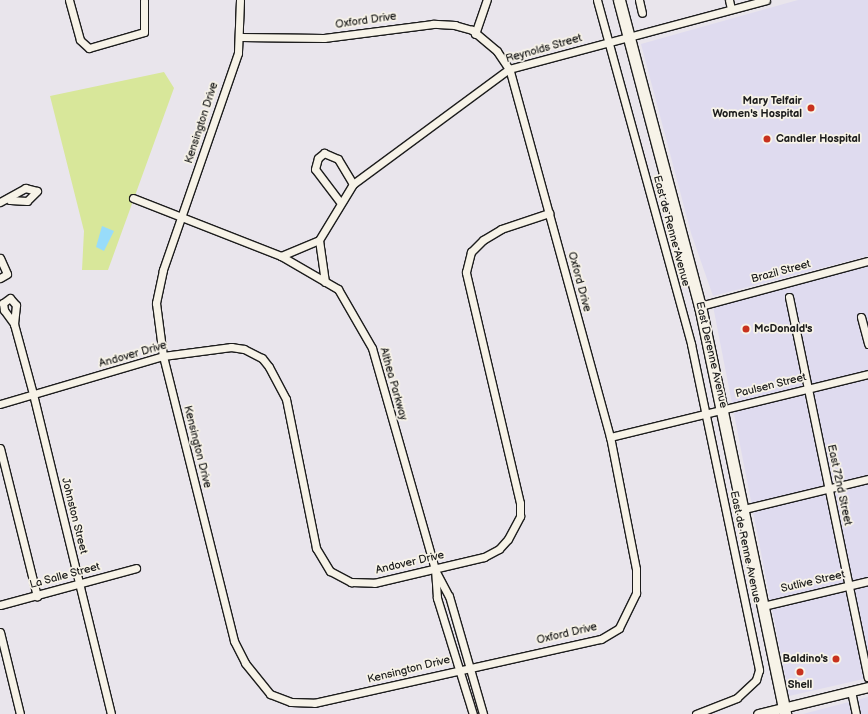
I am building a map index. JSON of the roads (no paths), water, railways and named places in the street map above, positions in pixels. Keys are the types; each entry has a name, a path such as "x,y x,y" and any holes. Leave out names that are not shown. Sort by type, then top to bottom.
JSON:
{"highway":[{"name":"East Derenne Avenue","path":"619,0 700,306 724,409 784,711"}],"main road":[{"path":"758,714 784,711 868,687"}],"street":[{"path":"69,0 80,40 89,48 144,32 144,0"},
{"name":"Kensington Drive","path":"240,0 241,37 214,130 182,215 156,303 163,356 234,641 260,685 279,699 314,703 469,666"},
{"path":"475,34 487,0"},
{"name":"East de Renne Avenue","path":"597,0 707,413 759,670 756,680 737,698 696,714"},
{"path":"639,0 642,13"},
{"path":"729,0 731,9"},
{"name":"Reynolds Street","path":"318,240 340,202 353,184 509,69 766,0"},
{"name":"Oxford Drive","path":"241,37 324,38 433,24 455,25 475,34 497,52 509,69 610,437 636,569 636,593 619,628 601,639 469,666"},
{"path":"340,202 315,169 318,158 324,153 338,159 353,184"},
{"name":"Althea Parkway","path":"133,198 182,215 281,256 338,289 372,348 434,569 437,598 473,714"},
{"path":"0,202 10,200"},
{"name":"Andover Drive","path":"0,404 163,356 231,347 254,354 269,367 286,399 316,548 330,571 351,582 374,583 484,557 499,549 520,516 466,272 471,252 483,240 501,229 549,213"},
{"path":"281,256 318,240 325,282"},
{"path":"0,258 7,274 0,278"},
{"name":"Brazil Street","path":"700,306 868,261"},
{"name":"East 72nd Street","path":"789,297 868,677"},
{"path":"862,317 868,344"},
{"name":"Johnston Street","path":"14,324 34,394 111,714"},
{"name":"Paulsen Street","path":"610,437 868,374"},
{"path":"0,448 37,596"},
{"path":"744,509 868,479"},
{"name":"La Salle Street","path":"0,605 136,568"},
{"name":"Althea Parkway","path":"434,569 449,596 483,714"},
{"name":"Sutlive Street","path":"763,606 868,581"},
{"path":"0,632 20,714"},
{"path":"851,691 856,714"}],"water":[{"path":"102,226 114,231 104,251 96,247"}],"place":[{"name":"Mary Telfair Women's Hospital","path":"811,108"},
{"name":"Candler Hospital","path":"767,139"},
{"name":"McDonald's","path":"746,329"},
{"name":"Baldino's","path":"836,659"},
{"name":"Shell","path":"800,672"}]}
